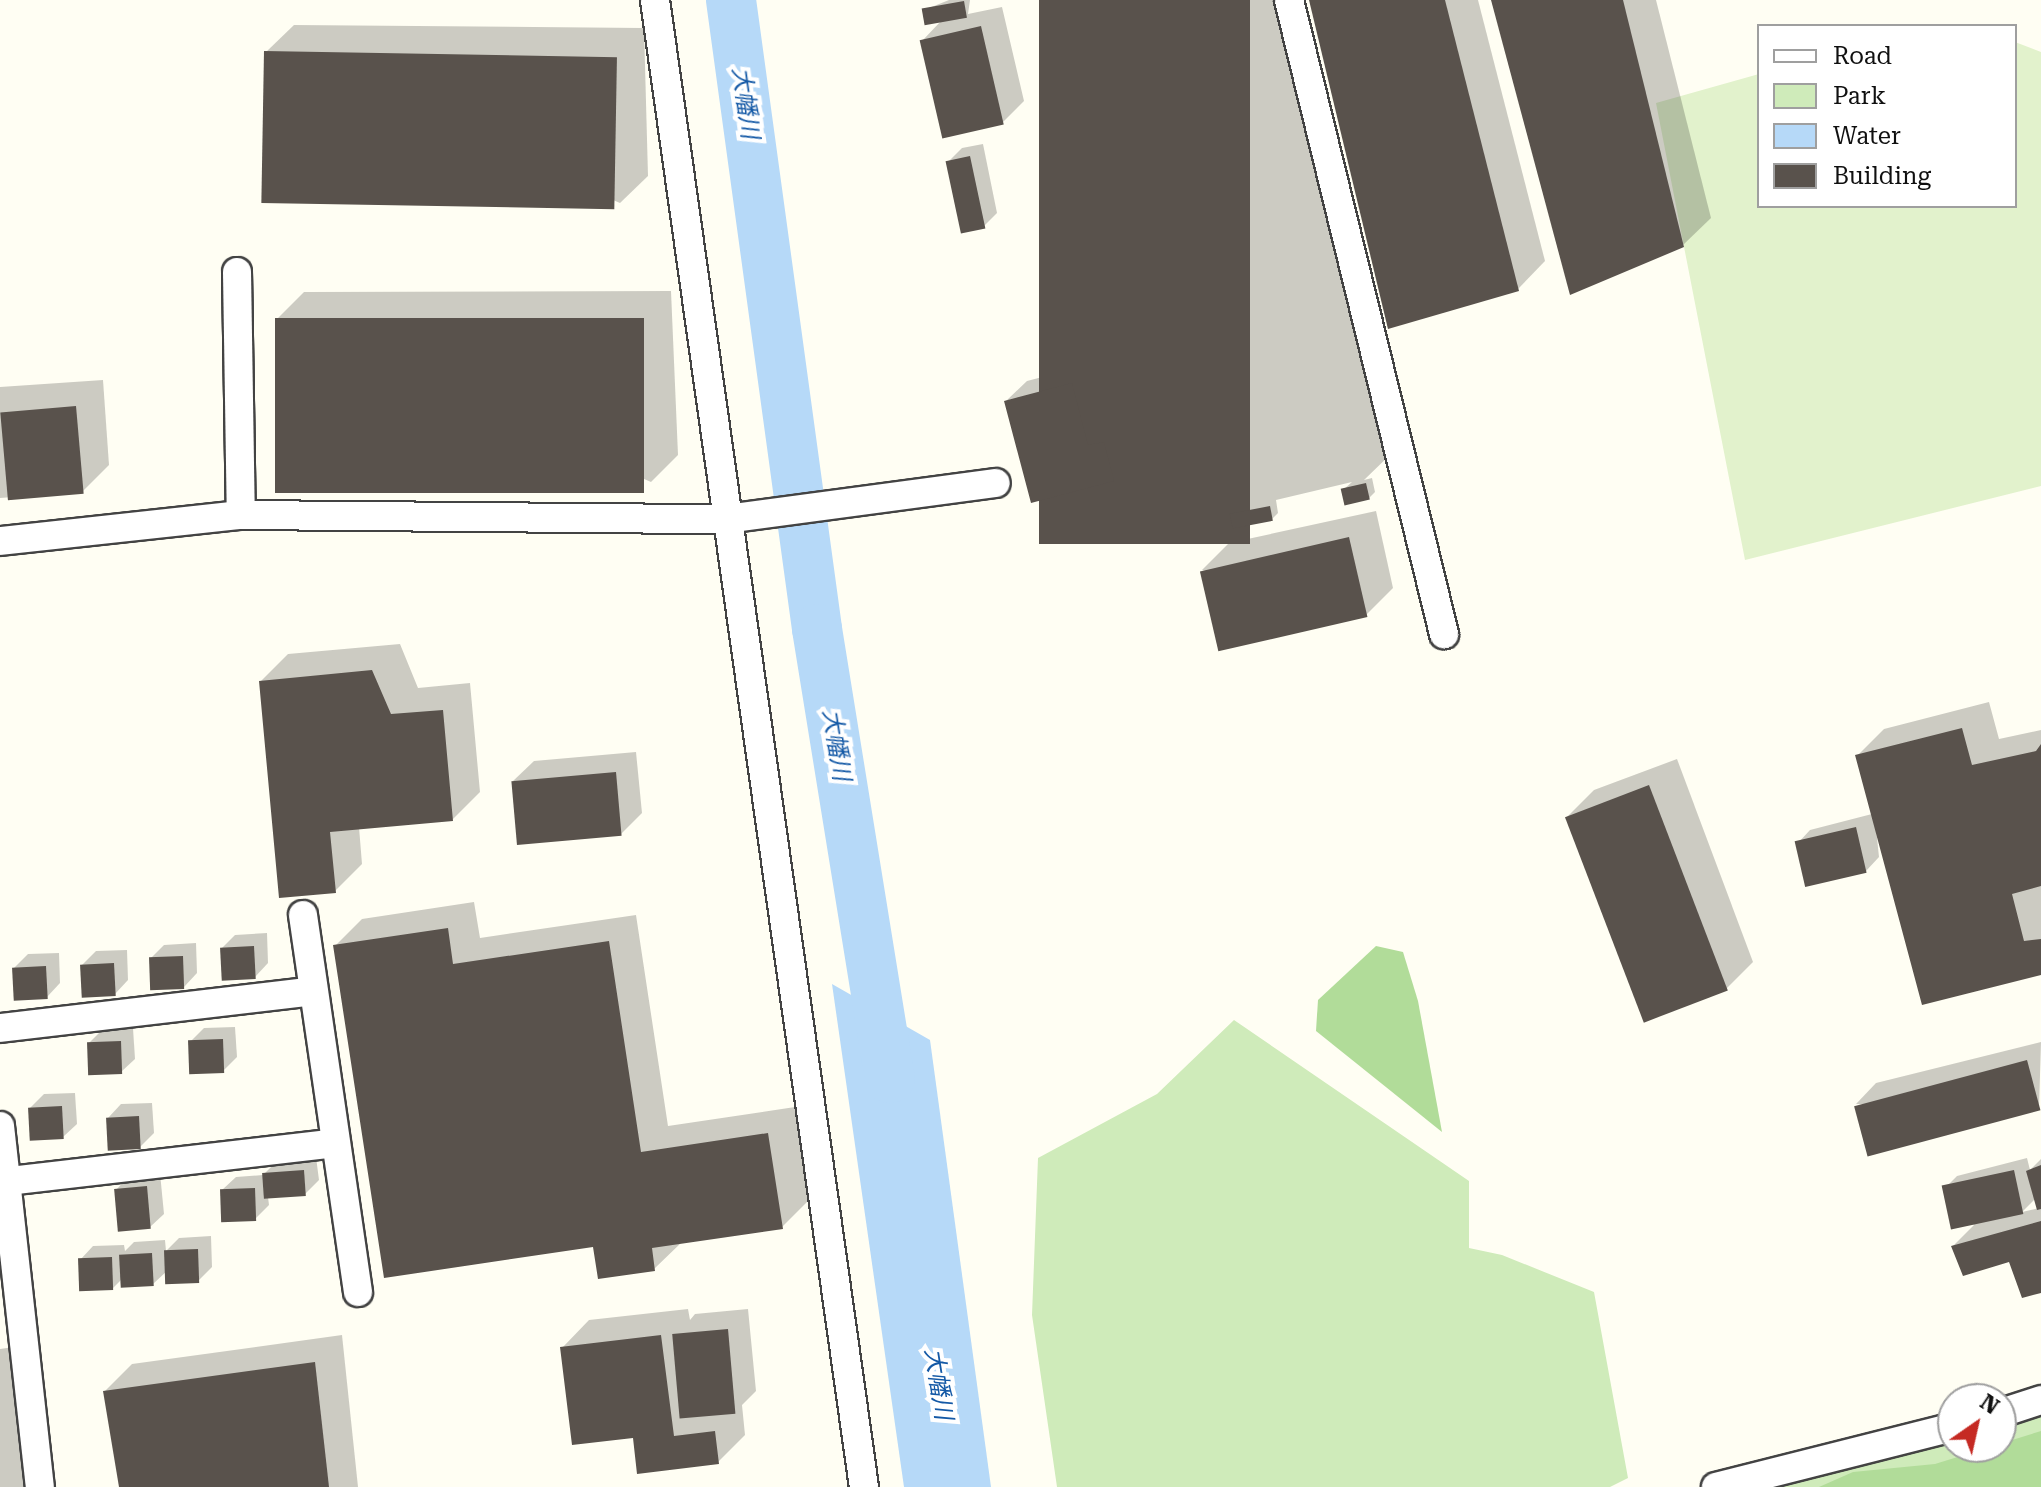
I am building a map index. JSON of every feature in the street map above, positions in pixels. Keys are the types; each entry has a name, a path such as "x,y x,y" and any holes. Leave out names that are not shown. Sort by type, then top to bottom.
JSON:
{"street":[{"path":"655,0 864,1487"},
{"path":"1289,0 1444,634"},
{"path":"237,272 241,515"},
{"path":"0,541 241,515 726,519 996,483"},
{"path":"303,915 358,1292"},
{"path":"0,1028 313,991"},
{"path":"0,1126 40,1487"},
{"path":"4,1182 335,1143"},
{"path":"2017,1408 2041,1400"},
{"path":"1716,1487 1937,1431"}],"green space":[{"path":"2017,43 2041,52 2041,486 1745,560 1656,103 1757,75 1757,208 2017,208"},
{"path":"1376,946 1403,952 1418,1001 1442,1132 1316,1031 1318,1000"},
{"path":"1234,1020 1469,1181 1469,1248 1502,1255 1594,1292 1628,1478 1610,1487 1057,1487 1032,1315 1038,1158 1157,1094"},
{"path":"2041,1400 2041,1487 1764,1487 1937,1433 1937,1463 2017,1463 2017,1408"},
{"path":"2041,1431 2041,1487 1819,1487 1853,1472 1938,1463 2017,1463 2017,1438"}],"water":[{"path":"832,984 930,1040 991,1487 904,1487"}],"building":[{"path":"1039,0 1250,0 1250,544 1039,544"},
{"path":"1309,0 1445,0 1519,291 1388,329"},
{"path":"1491,0 1623,0 1684,247 1570,295"},
{"path":"964,1 967,18 925,25 922,8"},
{"path":"981,26 1004,124 942,139 920,40"},
{"path":"264,51 617,57 614,209 261,203"},
{"path":"970,156 985,228 961,234 946,161"},
{"path":"275,318 644,318 644,493 275,493"},
{"path":"1072,383 1088,445 1104,442 1114,481 1031,503 1004,401"},
{"path":"76,406 84,494 8,500 0,413"},
{"path":"1366,483 1370,500 1344,505 1341,489"},
{"path":"1270,506 1273,521 1233,529 1230,514"},
{"path":"1349,537 1367,617 1218,651 1200,571"},
{"path":"372,670 391,714 443,710 453,821 330,832 336,893 279,898 259,681"},
{"path":"1962,728 1972,765 2036,751 2041,744 2041,886 2012,894 2024,941 2041,939 2041,975 1922,1005 1855,755"},
{"path":"616,772 622,836 517,845 511,781"},
{"path":"1649,785 1728,990 1644,1023 1565,817"},
{"path":"1856,827 1867,873 1805,887 1795,841"},
{"path":"448,928 453,964 609,941 641,1152 768,1133 783,1229 652,1248 655,1271 598,1279 593,1247 384,1278 333,945"},
{"path":"254,946 256,979 222,981 220,948"},
{"path":"183,956 184,989 150,990 149,957"},
{"path":"114,963 116,996 82,998 80,965"},
{"path":"46,966 48,999 14,1001 12,968"},
{"path":"223,1039 224,1073 189,1074 188,1040"},
{"path":"121,1041 122,1074 88,1075 87,1042"},
{"path":"2027,1060 2040,1110 1868,1157 1854,1106"},
{"path":"62,1106 64,1139 30,1141 28,1108"},
{"path":"139,1116 141,1149 108,1151 106,1118"},
{"path":"2041,1165 2041,1209 2037,1210 2026,1171"},
{"path":"304,1170 306,1196 264,1199 262,1173"},
{"path":"2014,1170 2023,1214 1951,1229 1942,1185"},
{"path":"147,1186 151,1229 118,1232 114,1189"},
{"path":"255,1188 256,1221 221,1222 220,1189"},
{"path":"2041,1221 2041,1293 2022,1298 2009,1262 1963,1276 1951,1246"},
{"path":"198,1249 199,1283 165,1284 164,1250"},
{"path":"152,1253 154,1286 121,1288 119,1255"},
{"path":"112,1257 113,1290 79,1291 78,1258"},
{"path":"728,1329 735,1414 680,1419 672,1334"},
{"path":"661,1335 674,1436 715,1431 719,1464 637,1474 633,1438 572,1445 560,1347"},
{"path":"315,1362 329,1487 119,1487 103,1391"}],"waterway":[{"name":"大幡川","path":"731,0 817,629 890,1078"}]}
